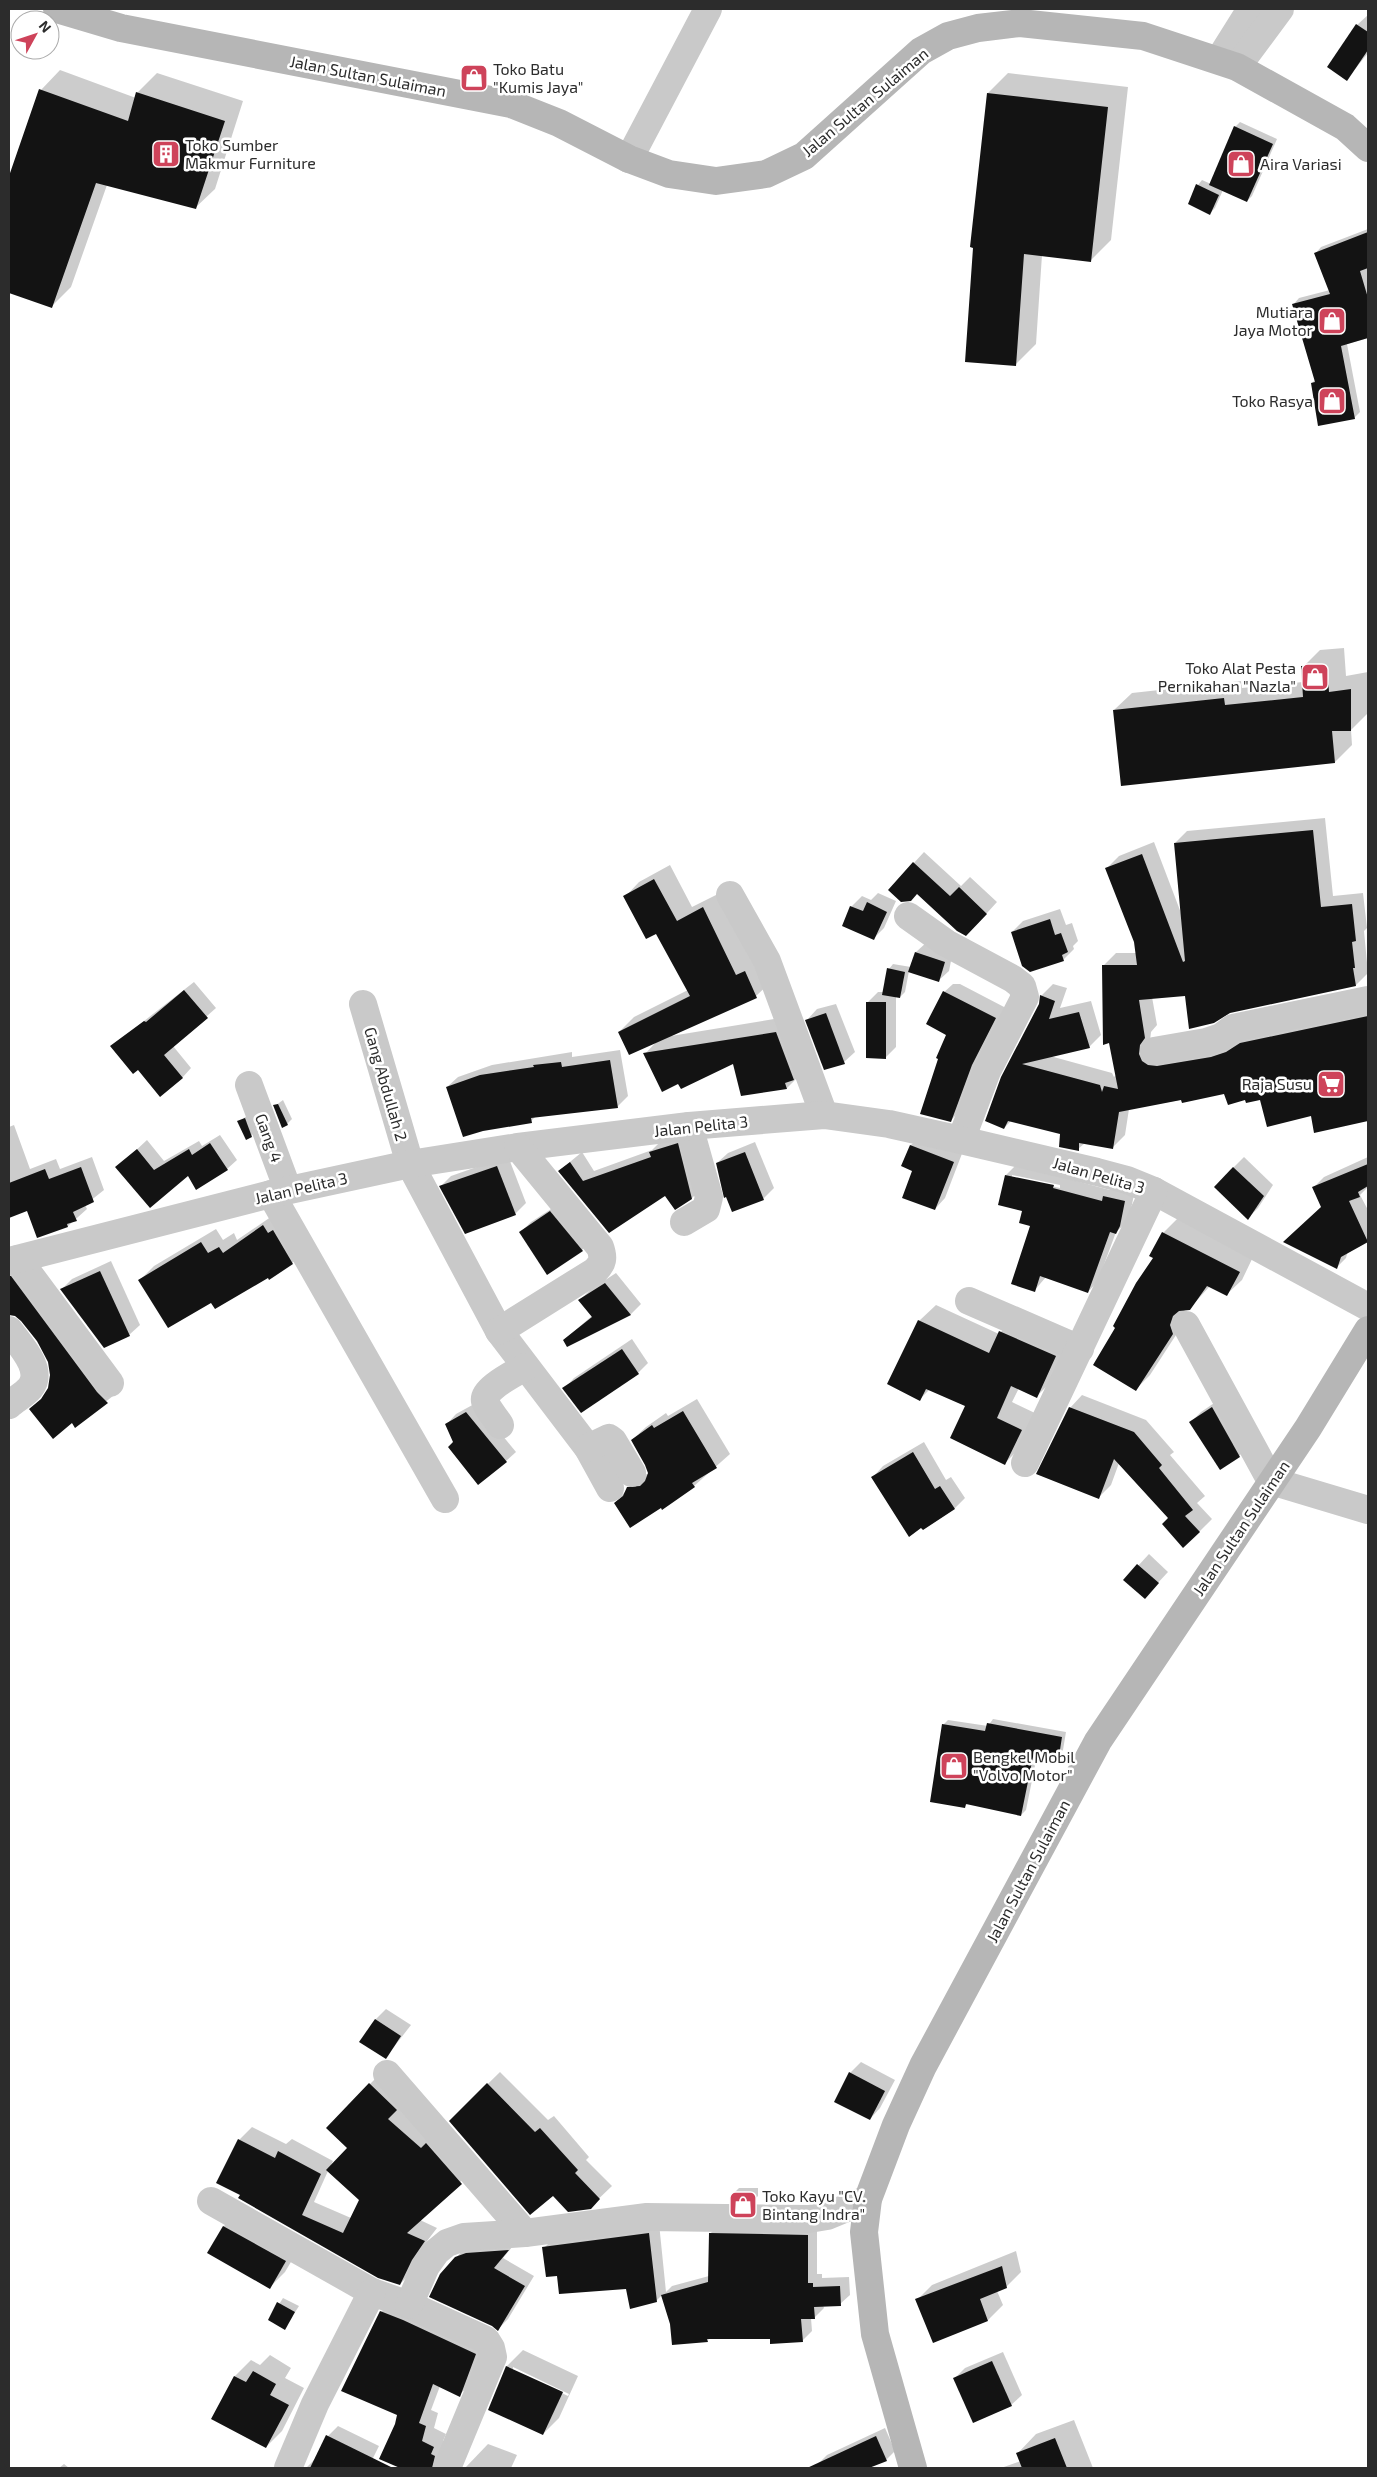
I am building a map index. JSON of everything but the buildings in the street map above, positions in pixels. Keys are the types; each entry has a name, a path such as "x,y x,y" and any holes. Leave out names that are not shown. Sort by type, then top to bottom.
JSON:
{"main road":[{"name":"Jalan Sultan Sulaiman","path":"57,9 121,28 511,104 559,123 629,160 669,174 716,181 766,174 804,156 921,51 948,36 978,28 1020,23 1143,36 1228,63 1344,127 1368,148"},
{"name":"Jalan Sultan Sulaiman","path":"913,2468 875,2334 864,2232 868,2199 896,2125 923,2066 1098,1741 1308,1428 1368,1330"}],"street":[{"path":"629,160 708,9"},
{"path":"1228,63 1252,9"},
{"path":"1228,63 1280,9"},
{"path":"730,895 766,961 824,1115"},
{"path":"908,916 946,943 1013,979 1022,986 1025,997 987,1071 961,1140"},
{"path":"1154,1051 1206,1042 1221,1037 1233,1028 1368,1000"},
{"name":"Gang Abdullah 2","path":"363,1004 410,1164 498,1331 588,1448 610,1488"},
{"name":"Gang 4","path":"249,1085 280,1192 445,1499"},
{"name":"Jalan Pelita 3","path":"13,1260 280,1192 410,1164 518,1147 689,1126 824,1115 888,1124 1127,1180 1154,1191 1368,1307"},
{"path":"684,1222 706,1209 709,1197 689,1126"},
{"path":"498,1331 595,1271 602,1264 603,1256 600,1247 518,1147"},
{"path":"1025,1464 1154,1191"},
{"path":"13,1260 110,1383"},
{"path":"969,1301 1080,1349"},
{"path":"1186,1326 1272,1481 1368,1510"},
{"path":"9,1330 32,1363 36,1377 31,1387 9,1405"},
{"path":"500,1425 485,1402 485,1396 490,1390 525,1367"},
{"path":"588,1448 609,1438 614,1441 632,1473"},
{"path":"387,2074 525,2233"},
{"path":"409,2305 426,2266 436,2252 447,2243 464,2237 525,2233 647,2216 809,2219 827,2216 868,2199"},
{"path":"211,2201 372,2292 409,2305 486,2340 491,2348 493,2357 447,2468"},
{"path":"288,2468 315,2404 372,2292"}],"place":[{"name":"Toko Batu \"Kumis Jaya\"","path":"474,78"},
{"name":"Toko Sumber Makmur Furniture","path":"166,154"},
{"name":"Aira Variasi","path":"1241,164"},
{"name":"Mutiara Jaya Motor","path":"1332,321"},
{"name":"Toko Rasya","path":"1332,401"},
{"name":"Toko Alat Pesta Pernikahan \"Nazla\"","path":"1315,677"},
{"name":"Raja Susu","path":"1331,1084"},
{"name":"Bengkel Mobil \"Volvo Motor\"","path":"954,1766"},
{"name":"Toko Kayu \"CV. Bintang Indra\"","path":"743,2205"}]}
